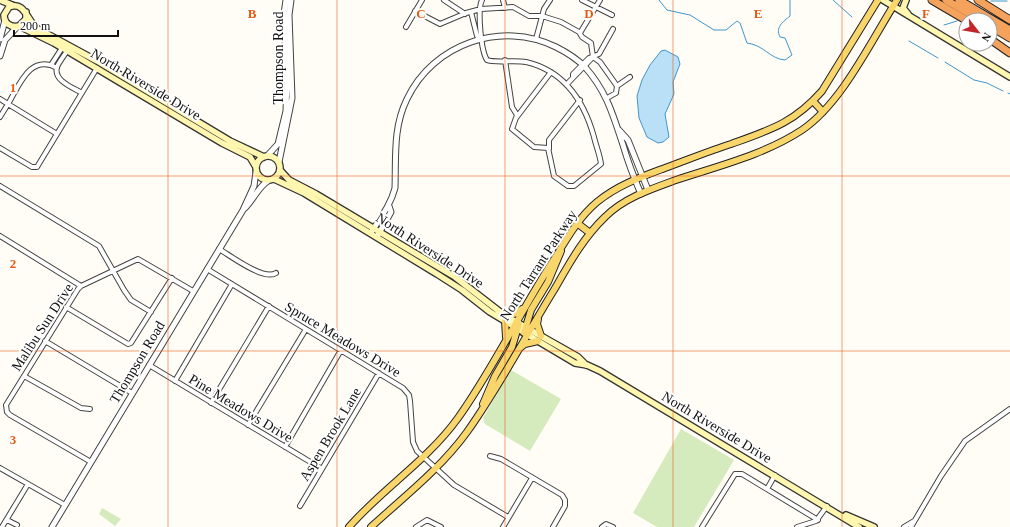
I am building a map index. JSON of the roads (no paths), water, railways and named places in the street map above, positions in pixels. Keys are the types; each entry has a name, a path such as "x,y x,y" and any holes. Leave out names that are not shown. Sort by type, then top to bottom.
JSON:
{"highway":[{"path":"932,0 958,15"},
{"path":"946,0 966,12"},
{"path":"959,0 1010,30"},
{"path":"978,0 1010,20"},
{"path":"998,31 1010,38"},
{"path":"998,40 1010,47"},
{"path":"998,45 1010,53"}],"main road":[{"name":"North Riverside Drive","path":"0,0 22,7 31,23 38,29 81,52 222,143 250,157 261,178 271,180 304,193 373,231"},
{"name":"North Tarrant Parkway","path":"349,527 424,458 459,416 506,338 516,325 562,245 577,223 607,195 635,179 766,133 793,118 822,91 878,0"},
{"path":"883,0 1010,77"},
{"name":"North Tarrant Parkway","path":"372,527 435,469 467,431 527,331 590,233 607,215 648,190 780,143 803,129 823,112 836,97 897,0"},
{"path":"905,1 903,8 911,18"},
{"path":"4,19 5,12 12,5"},
{"path":"0,10 4,19"},
{"path":"18,27 26,19 26,12"},
{"name":"North Riverside Drive","path":"4,19 8,24 18,27 64,49 230,141 265,156 272,157 279,162"},
{"path":"813,101 823,112"},
{"path":"256,170 258,161 265,156"},
{"path":"271,180 278,175 280,170 279,162"},
{"name":"North Riverside Drive","path":"280,170 289,180 316,194 379,235 462,282 504,318 527,331 575,363 587,365 775,475 859,527"},
{"path":"577,223 590,233"},
{"path":"527,331 531,310 548,282 560,257 562,245"},
{"path":"506,338 504,318 515,314 525,307"},
{"path":"518,348 539,339 537,324 538,315"},
{"path":"481,409 485,395 512,347 516,325"},
{"name":"North Riverside Drive","path":"834,511 874,527"}],"street":[{"name":"Thompson Road","path":"279,162 292,80 286,0"},
{"name":"Thompson Road","path":"287,20 291,0"},
{"path":"406,27 422,0"},
{"path":"444,0 465,14"},
{"path":"482,0 479,10 479,20 482,34 481,39 487,60 491,62 505,60 530,63 551,72 566,84 580,100 590,124 601,162 598,167 574,185 568,186 554,176 549,140 580,100"},
{"path":"503,0 505,8"},
{"path":"536,39 542,16 550,0"},
{"path":"582,0 595,8 612,15"},
{"path":"580,33 600,0"},
{"path":"415,11 440,24 479,10 513,7 529,16 542,16 561,22 580,33 591,43 593,57 600,62 617,86 616,93 607,98"},
{"path":"471,12 477,36 481,39"},
{"path":"0,39 4,19"},
{"path":"473,21 479,20"},
{"path":"0,56 5,40 18,27"},
{"path":"566,84 573,77 573,74 584,66 589,58 600,54 612,29"},
{"path":"379,235 391,212 389,206 395,188 397,127 401,112 410,92 423,74 438,59 460,46 481,39 507,36 536,39 559,49 584,66 607,98 619,129 622,144 641,194"},
{"path":"51,65 64,49"},
{"path":"64,49 57,68 59,78 82,93"},
{"path":"505,60 512,107 517,114 516,119"},
{"path":"0,117 29,69 39,64 51,65 57,68"},
{"path":"0,148 32,167 36,167 97,68"},
{"path":"550,152 545,147 534,147 514,132 512,126 551,72"},
{"path":"617,86 630,77"},
{"path":"0,99 57,134"},
{"name":"Thompson Road","path":"265,156 278,144 288,111"},
{"path":"619,129 628,140 648,190"},
{"name":"Thompson Road","path":"52,527 243,210 254,186 256,170"},
{"name":"Thompson Road","path":"243,210 262,185 271,180"},
{"path":"0,186 100,246 131,300 151,312"},
{"path":"373,231 384,209 389,206"},
{"path":"0,236 81,286"},
{"path":"219,249 261,274 270,276 276,274"},
{"name":"Malibu Sun Drive","path":"91,462 10,415 6,408 24,376 66,307 81,286 138,259 193,291"},
{"name":"Spruce Meadows Drive","path":"207,269 403,388 409,395 413,442 417,451 454,485 508,518"},
{"path":"66,307 128,344 132,344 172,278"},
{"path":"175,381 232,284"},
{"path":"211,403 269,306"},
{"path":"248,425 306,329"},
{"path":"45,341 132,393"},
{"path":"284,447 341,350"},
{"name":"Pine Meadows Drive","path":"149,365 322,469"},
{"name":"Aspen Brook Lane","path":"300,506 379,373"},
{"path":"24,376 81,408 90,409"},
{"path":"911,527 941,476 965,442 1010,409"},
{"path":"490,456 501,459 562,496 565,500 565,506 553,527"},
{"path":"0,468 65,505"},
{"path":"702,527 735,474 742,474 818,520"},
{"path":"767,489 775,475"},
{"path":"503,527 532,478"},
{"path":"2,527 28,484"},
{"path":"797,527 818,520 826,506"},
{"path":"7,520 16,525"},
{"path":"416,527 427,520 441,527"},
{"path":"904,527 914,521"},
{"path":"914,521 915,527"},
{"path":"602,527 606,524 613,527"}],"water":[{"path":"665,50 678,57 680,64 673,82 674,94 665,114 669,137 663,142 658,143 647,137 639,118 637,96 642,80 650,65 661,51"}],"waterway":[{"path":"659,0 667,10 690,15 714,30 726,30 737,21 740,23 747,43 758,46 775,57 785,60 792,55 785,38 780,37 778,30 780,25 790,16 790,0"},
{"path":"833,0 852,17"},
{"path":"991,1 1007,1"},
{"path":"944,25 957,21"},
{"path":"909,41 938,58"},
{"path":"945,62 974,80 987,83 1003,91"}]}
